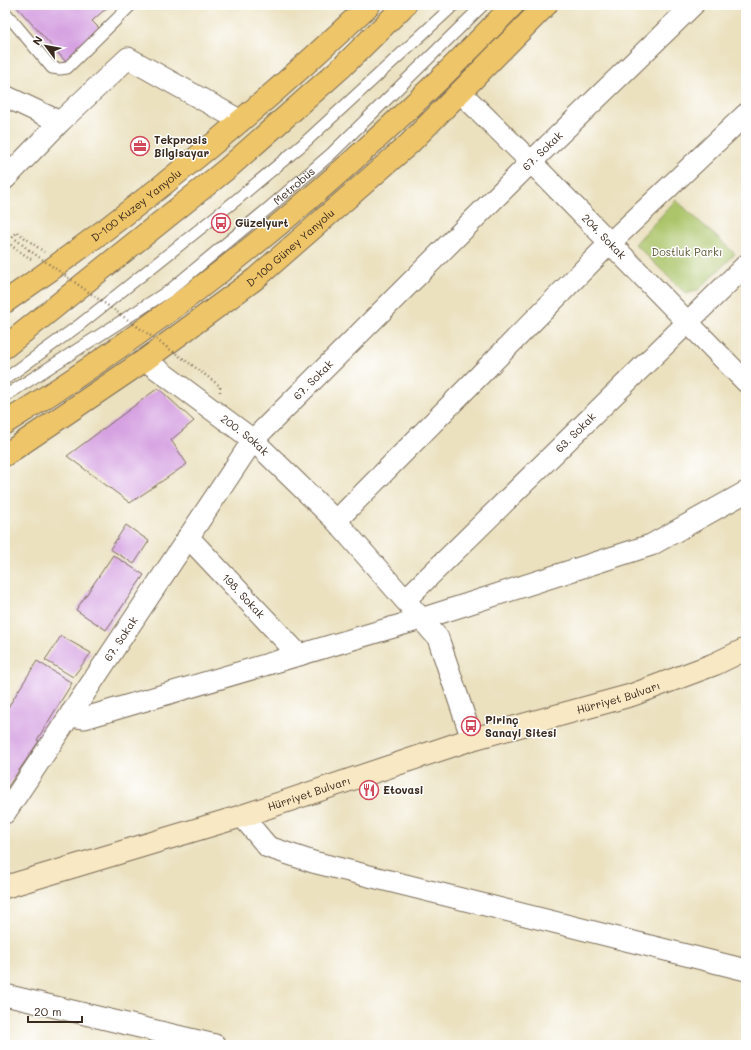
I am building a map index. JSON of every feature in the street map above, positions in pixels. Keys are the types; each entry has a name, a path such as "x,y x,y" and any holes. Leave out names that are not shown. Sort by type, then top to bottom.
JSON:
{"main road":[{"name":"D-100 Kuzey Yanyolu","path":"5,302 63,262 242,121 369,5"},
{"path":"5,347 228,168 342,67 406,5"},
{"path":"5,423 162,318 278,227 440,80 513,5"},
{"name":"D-100 Güney Yanyolu","path":"5,455 145,360 255,279 409,144 546,5"},
{"name":"Hürriyet Bulvarı","path":"5,887 242,816 472,739 632,695 715,664 746,649"}],"street":[{"name":"67. Sokak","path":"5,813 253,440 531,162 693,5"},
{"path":"5,178 60,122 128,58 242,121"},
{"name":"204. Sokak","path":"460,92 531,162 746,382"},
{"path":"5,96 60,122"},
{"path":"336,521 610,243 746,114"},
{"name":"63. Sokak","path":"405,600 746,265"},
{"name":"200. Sokak","path":"145,360 253,440 336,521 438,638 472,739"},
{"path":"71,712 77,717 85,718 421,619 651,546 746,492"},
{"name":"198. Sokak","path":"188,537 299,655"},
{"path":"242,816 268,847 313,862 746,970"},
{"path":"5,995 215,1045"}],"lane":[{"path":"5,12 52,68 60,69 67,68 131,5"},
{"path":"5,380 78,326 241,196 302,145 454,5"},
{"name":"Metrobüs","path":"5,396 175,285 271,206 331,154 483,5"}],"path":[{"path":"31,244 17,232 13,237 29,250 220,386"},
{"path":"5,239 13,247 32,260"}],"green space":[{"name":"Dostluk Parkı","path":"676,200 735,254 698,290 686,294 635,244"}],"building":[{"path":"15,5 110,5 92,21 102,31 67,63"},
{"path":"158,388 194,421 171,440 187,464 130,503 67,456"},
{"path":"126,525 149,541 134,564 110,549"},
{"path":"113,555 144,575 106,630 76,610"},
{"path":"61,636 91,653 73,677 45,660"},
{"path":"37,661 72,683 37,740 39,741 5,791 5,712"}],"place":[{"name":"Tekprosis Bilgisayar","path":"140,146"},
{"name":"Güzelyurt","path":"221,223"},
{"name":"Pirinç Sanayi Sitesi","path":"471,726"},
{"name":"Etovasi","path":"369,790"}]}
